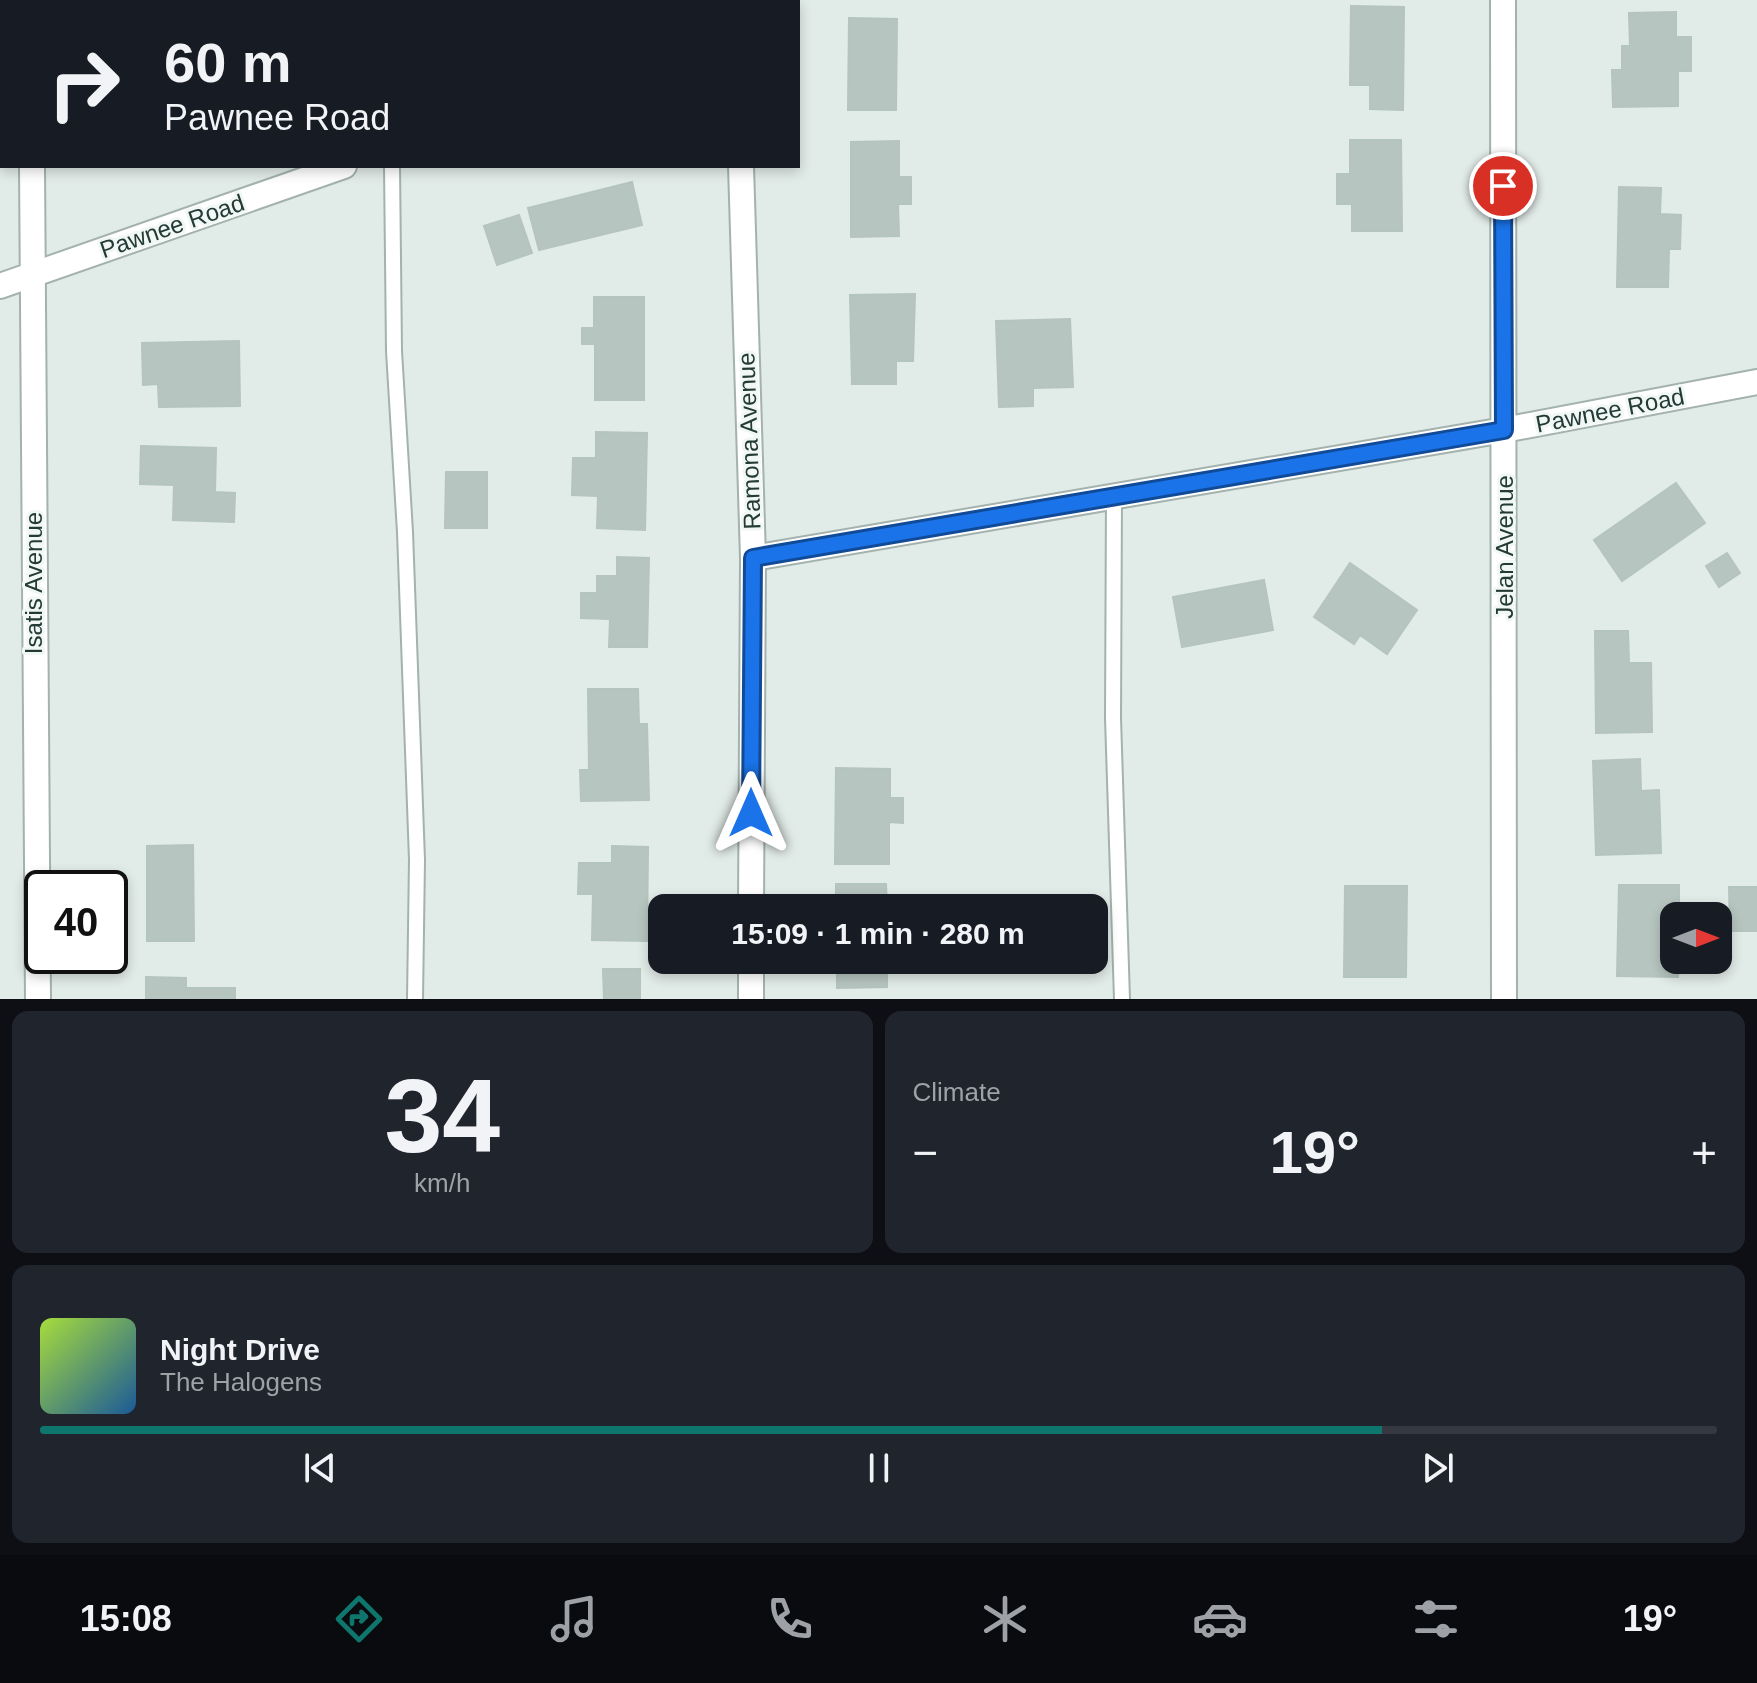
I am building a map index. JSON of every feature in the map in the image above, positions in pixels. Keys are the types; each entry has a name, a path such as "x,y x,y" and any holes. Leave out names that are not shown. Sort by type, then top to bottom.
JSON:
{"street":[{"name":"Jelan Avenue","path":"1503,0 1504,999"},
{"name":"Isatis Avenue","path":"32,168 38,999"},
{"name":"Pawnee Road","path":"0,286 338,168"},
{"name":"Ramona Avenue","path":"741,168 753,558 751,894"},
{"name":"Pawnee Road","path":"753,558 1504,430 1757,382"},
{"path":"751,974 751,999"}],"lane":[{"path":"392,168 394,351 405,532 417,860 415,999"},
{"path":"1114,497 1113,731 1122,999"}],"building":[{"path":"1351,6 1404,7 1403,110 1370,109 1370,85 1350,85"},
{"path":"1676,12 1676,37 1691,37 1691,71 1678,71 1678,106 1613,107 1612,70 1622,70 1622,46 1630,46 1629,13"},
{"path":"849,18 897,19 896,110 848,110"},
{"path":"1350,140 1401,140 1402,231 1352,231 1352,204 1337,204 1337,174 1350,174"},
{"path":"899,141 899,177 911,177 911,204 898,204 899,236 851,237 851,142"},
{"path":"632,182 642,225 539,250 528,208"},
{"path":"1619,187 1661,188 1660,214 1681,215 1680,249 1669,249 1668,287 1617,287"},
{"path":"519,215 532,253 497,265 484,226"},
{"path":"915,294 913,361 896,361 896,384 852,384 850,295"},
{"path":"594,297 644,297 644,400 595,400 595,344 582,344 582,328 594,328"},
{"path":"1070,319 1073,387 1033,388 1033,406 999,407 996,321"},
{"path":"239,341 240,406 159,407 158,384 143,385 142,343"},
{"path":"596,432 647,433 645,530 597,528 598,496 572,495 573,458 596,458"},
{"path":"141,446 216,448 215,492 235,493 234,522 173,520 174,485 140,484"},
{"path":"446,472 487,472 487,528 445,528"},
{"path":"1676,483 1705,523 1622,581 1594,540"},
{"path":"1727,553 1740,573 1719,587 1706,566"},
{"path":"617,557 649,558 647,647 609,647 610,619 581,618 581,593 597,593 597,576 617,576"},
{"path":"1350,563 1417,610 1387,654 1360,635 1354,644 1314,617"},
{"path":"1264,580 1273,630 1182,647 1173,597"},
{"path":"1595,631 1628,631 1629,663 1651,663 1652,732 1596,733"},
{"path":"588,689 638,689 639,724 647,724 649,800 581,801 580,770 589,770"},
{"path":"1640,759 1641,791 1659,790 1661,853 1596,855 1593,761"},
{"path":"836,768 890,769 890,798 903,798 903,823 889,822 889,864 835,864"},
{"path":"193,845 194,941 147,941 147,846"},
{"path":"612,846 648,847 647,941 592,940 593,894 578,894 579,863 612,863"},
{"path":"836,884 886,884 886,894 836,894"},
{"path":"1619,885 1679,885 1679,902 1660,902 1660,974 1678,974 1678,977 1617,976"},
{"path":"1345,886 1407,886 1406,977 1344,977"},
{"path":"1729,887 1757,887 1757,931 1732,931 1732,902 1729,902"},
{"path":"603,969 640,969 640,999 604,999"},
{"path":"837,974 887,974 887,987 837,988"},
{"path":"146,977 186,978 186,988 235,988 235,999 146,999"}],"route":[{"path":"751,813 753,558 1504,430 1503,186"}]}
